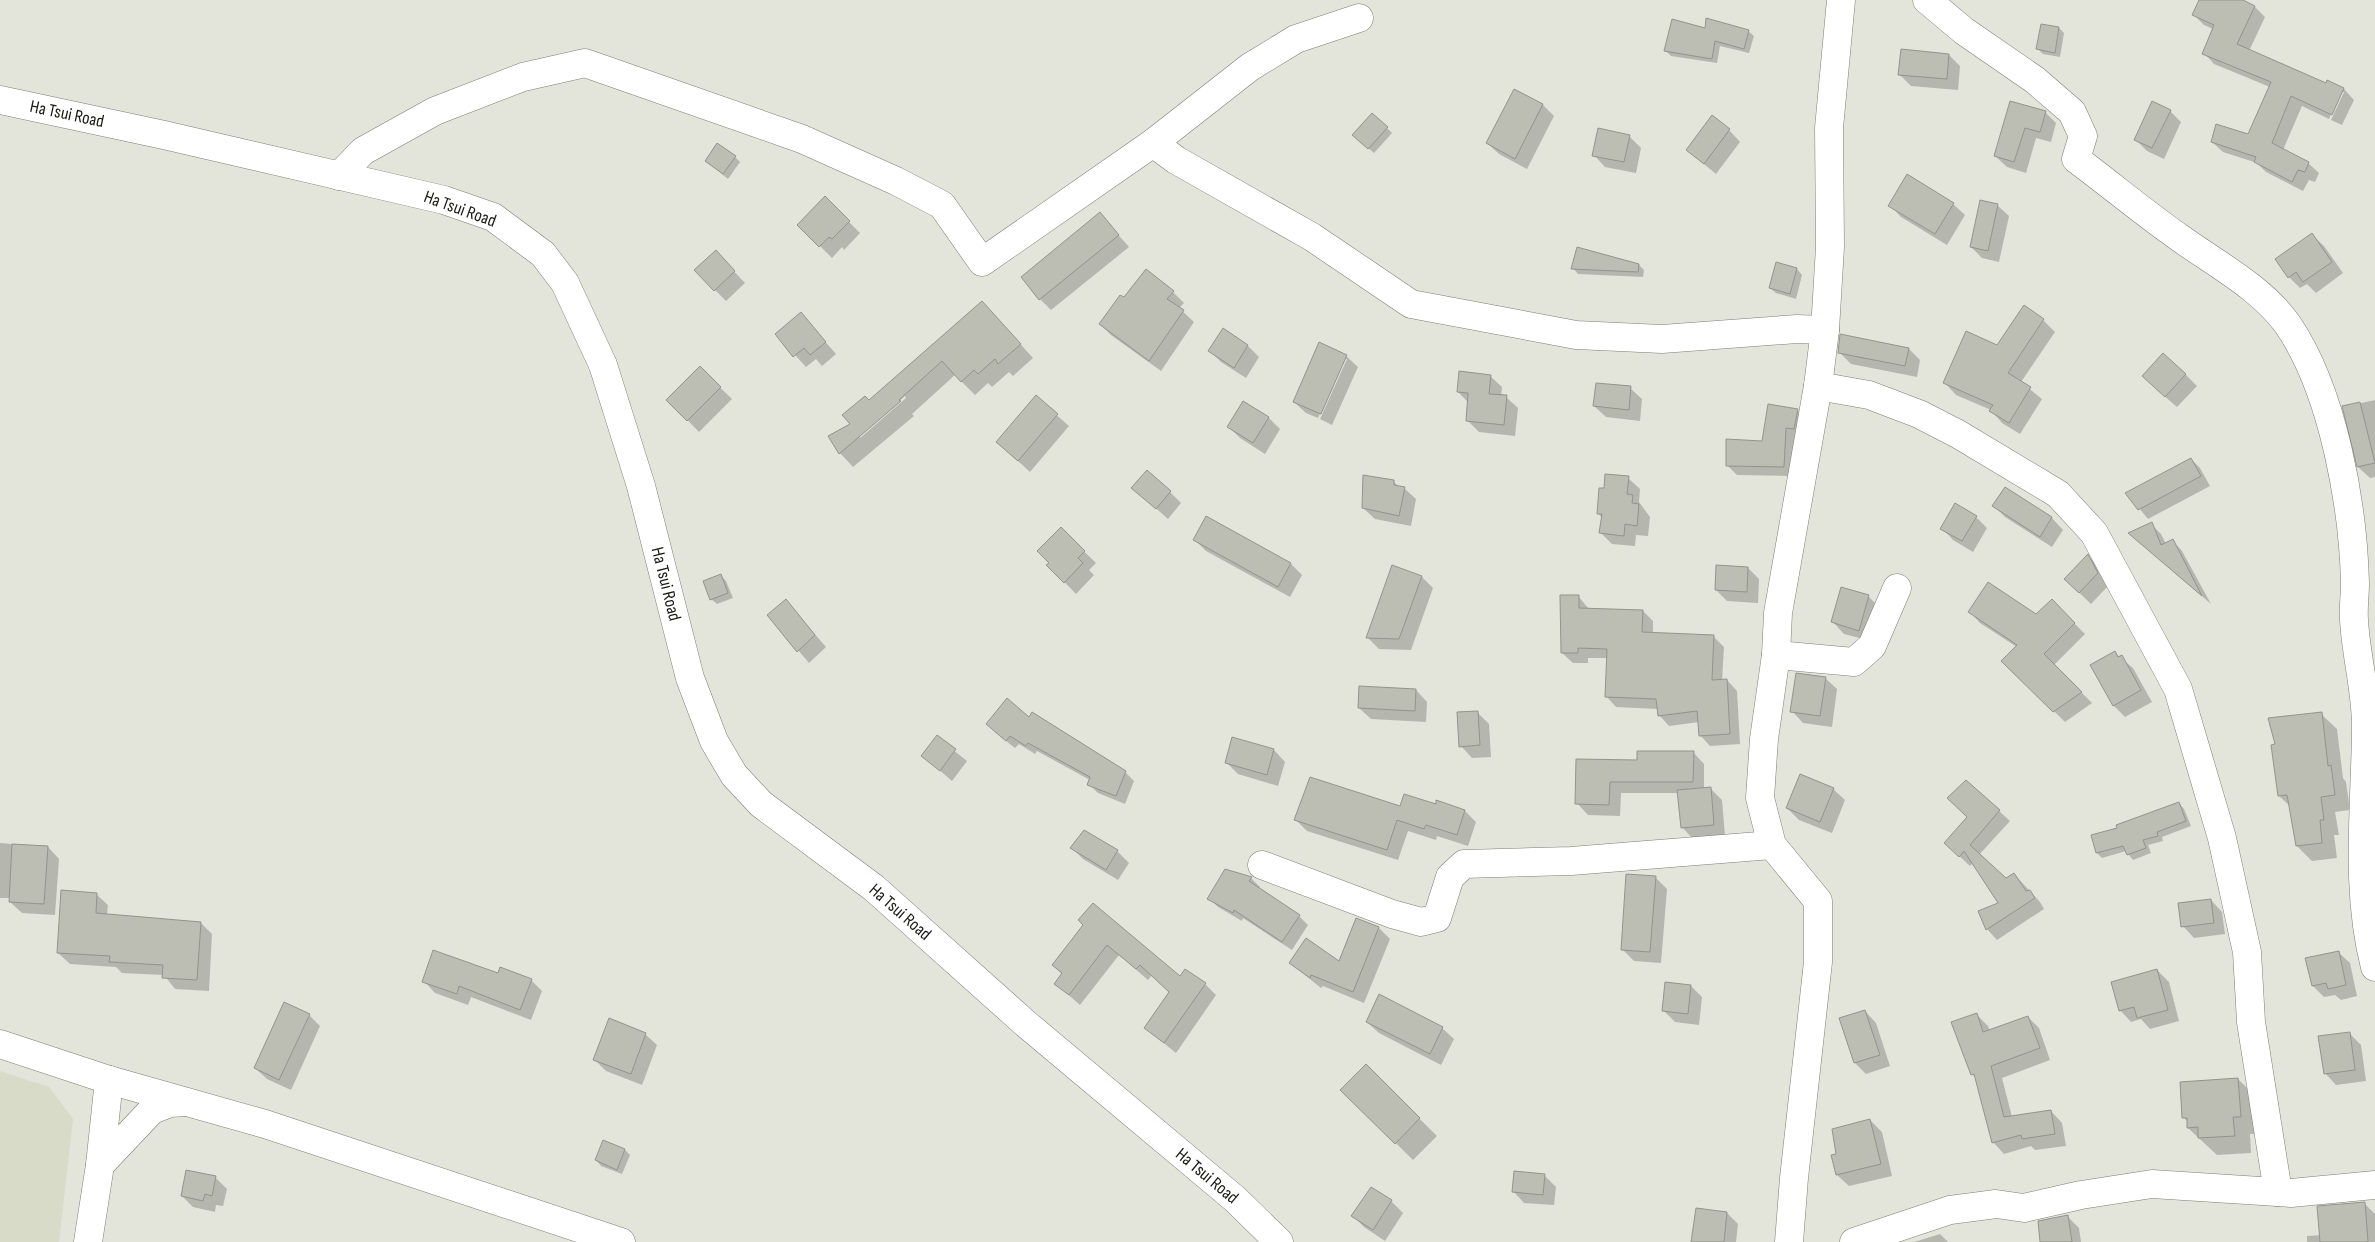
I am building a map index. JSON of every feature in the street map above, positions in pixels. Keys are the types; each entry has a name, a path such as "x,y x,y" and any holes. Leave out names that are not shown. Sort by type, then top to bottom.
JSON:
{"street":[{"path":"1789,1242 1818,962 1818,901 1772,845 1760,798 1764,738 1776,655 1778,614 1818,386 1825,330 1830,247 1829,128 1841,0"},
{"path":"1927,0 1964,31 2034,80 2072,112 2083,136 2076,159 2159,223 2264,298 2287,325 2307,360 2333,425 2351,525 2355,583 2354,619 2366,729 2362,804 2366,919 2367,937 2375,967"},
{"path":"339,176 363,151 435,111 522,78 585,63 802,139 896,181 942,205 982,262 1153,143 1250,67 1296,39 1359,18"},
{"name":"Ha Tsui Road","path":"0,100 164,135 444,200 492,217 543,254 565,283 603,365 641,486 690,678 714,741 734,775 761,804 874,888 1025,1023 1235,1199 1279,1242"},
{"path":"1153,143 1176,160 1312,237 1411,304 1576,334 1662,339 1797,329 1825,330"},
{"path":"1818,386 1869,395 1920,414 1958,434 2058,494 2094,533 2178,689 2222,838 2247,952 2251,1022 2278,1192"},
{"path":"1776,655 1854,662 1872,646 1897,588"},
{"path":"1262,865 1421,922 1437,918 1450,877 1464,864 1571,861 1772,845"},
{"path":"0,1044 109,1080 265,1124 621,1242"},
{"path":"88,1242 100,1165 109,1080"},
{"path":"100,1165 152,1110 170,1103 188,1102"},
{"path":"1854,1242 1950,1210 1996,1204 2024,1208 2081,1195 2152,1184 2291,1193 2375,1185"}],"shaded area":[{"path":"0,1071 49,1087 73,1119 59,1242 0,1242"}],"building":[{"path":"2199,0 2243,0 2255,6 2237,44 2326,83 2327,80 2344,88 2332,115 2291,96 2272,143 2309,162 2305,172 2298,170 2292,182 2254,162 2256,157 2211,142 2216,124 2248,134 2271,82 2202,54 2214,25 2192,15"},
{"path":"1706,18 1749,30 1744,49 1715,41 1712,59 1664,51 1672,19 1705,28"},
{"path":"2041,24 2059,27 2055,53 2036,49"},
{"path":"1901,49 1949,54 1947,79 1898,75"},
{"path":"1514,89 1543,104 1515,159 1486,143"},
{"path":"2010,101 2046,111 2040,132 2025,128 2014,162 1994,156"},
{"path":"2152,101 2171,110 2152,148 2134,140"},
{"path":"1372,113 1388,127 1368,149 1352,135"},
{"path":"1712,115 1730,129 1704,164 1686,150"},
{"path":"1598,128 1630,135 1624,162 1592,156"},
{"path":"717,143 736,156 723,174 705,161"},
{"path":"1907,174 1954,203 1935,234 1888,206"},
{"path":"825,196 850,221 832,239 829,237 819,247 797,225"},
{"path":"1980,200 1998,204 1988,251 1970,247"},
{"path":"1100,212 1119,235 1039,300 1021,277"},
{"path":"2312,233 2332,262 2303,282 2296,272 2288,278 2275,259"},
{"path":"1577,247 1639,264 1638,272 1571,269"},
{"path":"716,250 735,271 714,291 694,270"},
{"path":"1776,262 1797,268 1790,294 1769,288"},
{"path":"1146,269 1174,291 1167,299 1184,310 1149,361 1099,324 1120,295 1124,297"},
{"path":"982,301 1021,344 998,364 995,359 978,374 974,370 961,382 942,361 899,400 901,401 839,454 828,436 850,424 842,415 865,396 869,400"},
{"path":"2024,305 2044,319 2008,373 2031,387 2009,423 1989,411 1993,405 1943,383 1966,331 1997,345"},
{"path":"801,312 826,342 810,355 804,348 793,357 775,334"},
{"path":"1223,328 1248,345 1234,368 1208,351"},
{"path":"1840,334 1909,348 1905,366 1838,353"},
{"path":"1319,342 1347,355 1321,414 1293,402"},
{"path":"2163,353 2186,374 2165,397 2142,376"},
{"path":"700,366 721,387 687,421 666,400"},
{"path":"1459,371 1491,375 1489,394 1507,395 1504,425 1466,421 1468,393 1457,392"},
{"path":"1596,383 1631,386 1629,410 1593,406"},
{"path":"1036,395 1058,414 1018,461 996,442"},
{"path":"1243,401 1269,417 1253,443 1227,427"},
{"path":"2360,402 2375,463 2357,467 2342,406"},
{"path":"1768,404 1798,409 1794,429 1786,428 1784,467 1726,466 1726,439 1762,441"},
{"path":"2191,458 2201,476 2138,510 2125,493"},
{"path":"1147,470 1171,491 1156,509 1131,488"},
{"path":"1605,474 1629,476 1627,494 1633,495 1632,503 1639,504 1637,526 1625,524 1624,536 1599,533 1602,514 1597,514 1599,488 1604,488"},
{"path":"1363,475 1394,480 1394,485 1405,487 1399,516 1362,508"},
{"path":"2005,487 2052,517 2040,537 1992,506"},
{"path":"1955,503 1977,516 1962,541 1940,529"},
{"path":"1206,516 1291,563 1278,587 1193,540"},
{"path":"2152,522 2161,545 2173,539 2202,596 2128,533"},
{"path":"1061,527 1085,551 1078,558 1083,563 1064,583 1046,565 1049,563 1037,551"},
{"path":"2088,554 2098,573 2079,593 2064,579"},
{"path":"1392,565 1422,576 1399,639 1366,638"},
{"path":"1716,565 1748,567 1747,592 1715,590"},
{"path":"721,574 728,593 710,600 703,581"},
{"path":"1988,582 2036,614 2052,599 2075,623 2044,654 2082,692 2053,712 2001,661 2017,645 1968,612"},
{"path":"1841,587 1869,595 1859,631 1831,622"},
{"path":"1560,595 1579,595 1579,608 1643,610 1642,632 1714,635 1712,680 1727,679 1730,734 1699,736 1697,711 1658,716 1656,699 1605,697 1607,649 1578,648 1578,653 1561,653"},
{"path":"786,599 815,635 797,652 767,615"},
{"path":"2115,651 2118,657 2122,655 2141,690 2113,706 2090,665"},
{"path":"1796,673 1826,677 1820,716 1790,712"},
{"path":"1359,686 1416,689 1415,711 1358,708"},
{"path":"1007,698 1029,717 1032,712 1126,771 1116,796 1087,785 1090,777 1028,743 1026,746 1010,736 1006,741 986,724"},
{"path":"1478,711 1480,745 1459,747 1457,712"},
{"path":"2322,712 2328,766 2331,765 2335,795 2321,797 2324,820 2320,820 2322,843 2296,846 2287,795 2278,796 2271,745 2275,744 2268,718"},
{"path":"937,735 956,749 940,771 921,756"},
{"path":"1232,737 1274,749 1267,775 1225,763"},
{"path":"1637,751 1694,751 1693,782 1610,782 1609,805 1575,804 1576,759 1637,760"},
{"path":"1800,774 1834,788 1820,822 1786,808"},
{"path":"1310,777 1400,806 1404,794 1436,804 1436,800 1465,810 1457,835 1426,825 1424,829 1397,820 1387,850 1294,820"},
{"path":"1966,780 2000,810 1970,845 2006,878 2014,873 2026,891 2030,890 2035,898 1986,930 1978,911 1998,903 1964,851 1959,857 1944,843 1967,817 1947,798"},
{"path":"1711,787 1714,825 1681,828 1677,790"},
{"path":"2179,802 2186,821 2157,832 2158,836 2143,840 2146,848 2127,855 2123,846 2096,853 2091,835 2117,828 2116,825"},
{"path":"1084,830 1118,850 1106,870 1070,848"},
{"path":"12,844 48,846 44,904 9,902"},
{"path":"1225,869 1252,877 1249,881 1300,915 1282,942 1234,910 1233,913 1207,899"},
{"path":"1626,874 1656,876 1650,952 1621,950"},
{"path":"61,890 97,893 96,913 201,922 197,980 162,978 163,965 109,962 110,956 57,953"},
{"path":"2211,899 2214,923 2181,927 2178,903"},
{"path":"1093,903 1180,976 1185,969 1206,983 1164,1043 1144,1028 1169,992 1140,965 1136,969 1107,945 1069,995 1054,984 1062,973 1052,965 1083,925 1078,920"},
{"path":"1356,918 1379,927 1353,992 1311,975 1310,978 1289,963 1306,938 1339,961"},
{"path":"433,950 498,973 500,967 532,979 520,1010 459,986 457,994 422,982"},
{"path":"2339,951 2346,985 2328,989 2326,983 2312,986 2305,958"},
{"path":"2157,969 2168,1010 2137,1018 2134,1007 2119,1011 2111,982"},
{"path":"1665,982 1691,985 1688,1014 1662,1011"},
{"path":"1379,994 1443,1027 1430,1054 1366,1022"},
{"path":"284,1002 310,1014 279,1080 254,1068"},
{"path":"1865,1010 1880,1055 1854,1063 1839,1018"},
{"path":"1977,1013 1983,1032 2028,1016 2040,1048 1991,1066 2004,1117 2051,1110 2055,1134 2022,1139 2021,1135 1992,1143 1974,1074 1971,1075 1951,1022"},
{"path":"609,1018 646,1033 631,1074 593,1060"},
{"path":"2350,1032 2355,1070 2324,1074 2318,1036"},
{"path":"1366,1064 1420,1118 1395,1144 1340,1090"},
{"path":"2238,1078 2241,1117 2233,1117 2235,1136 2198,1138 2198,1127 2187,1128 2187,1118 2182,1118 2180,1082"},
{"path":"1870,1119 1881,1164 1836,1175 1831,1155 1836,1154 1832,1129"},
{"path":"603,1140 625,1149 617,1170 595,1160"},
{"path":"186,1170 216,1176 212,1196 205,1194 203,1201 181,1196"},
{"path":"1514,1171 1545,1174 1543,1195 1512,1192"},
{"path":"1371,1187 1392,1200 1373,1230 1351,1216"},
{"path":"2365,1202 2368,1242 2320,1242 2317,1206"},
{"path":"1696,1208 1727,1212 1724,1242 1691,1242"},
{"path":"2068,1215 2072,1242 2040,1242 2038,1221"}]}
